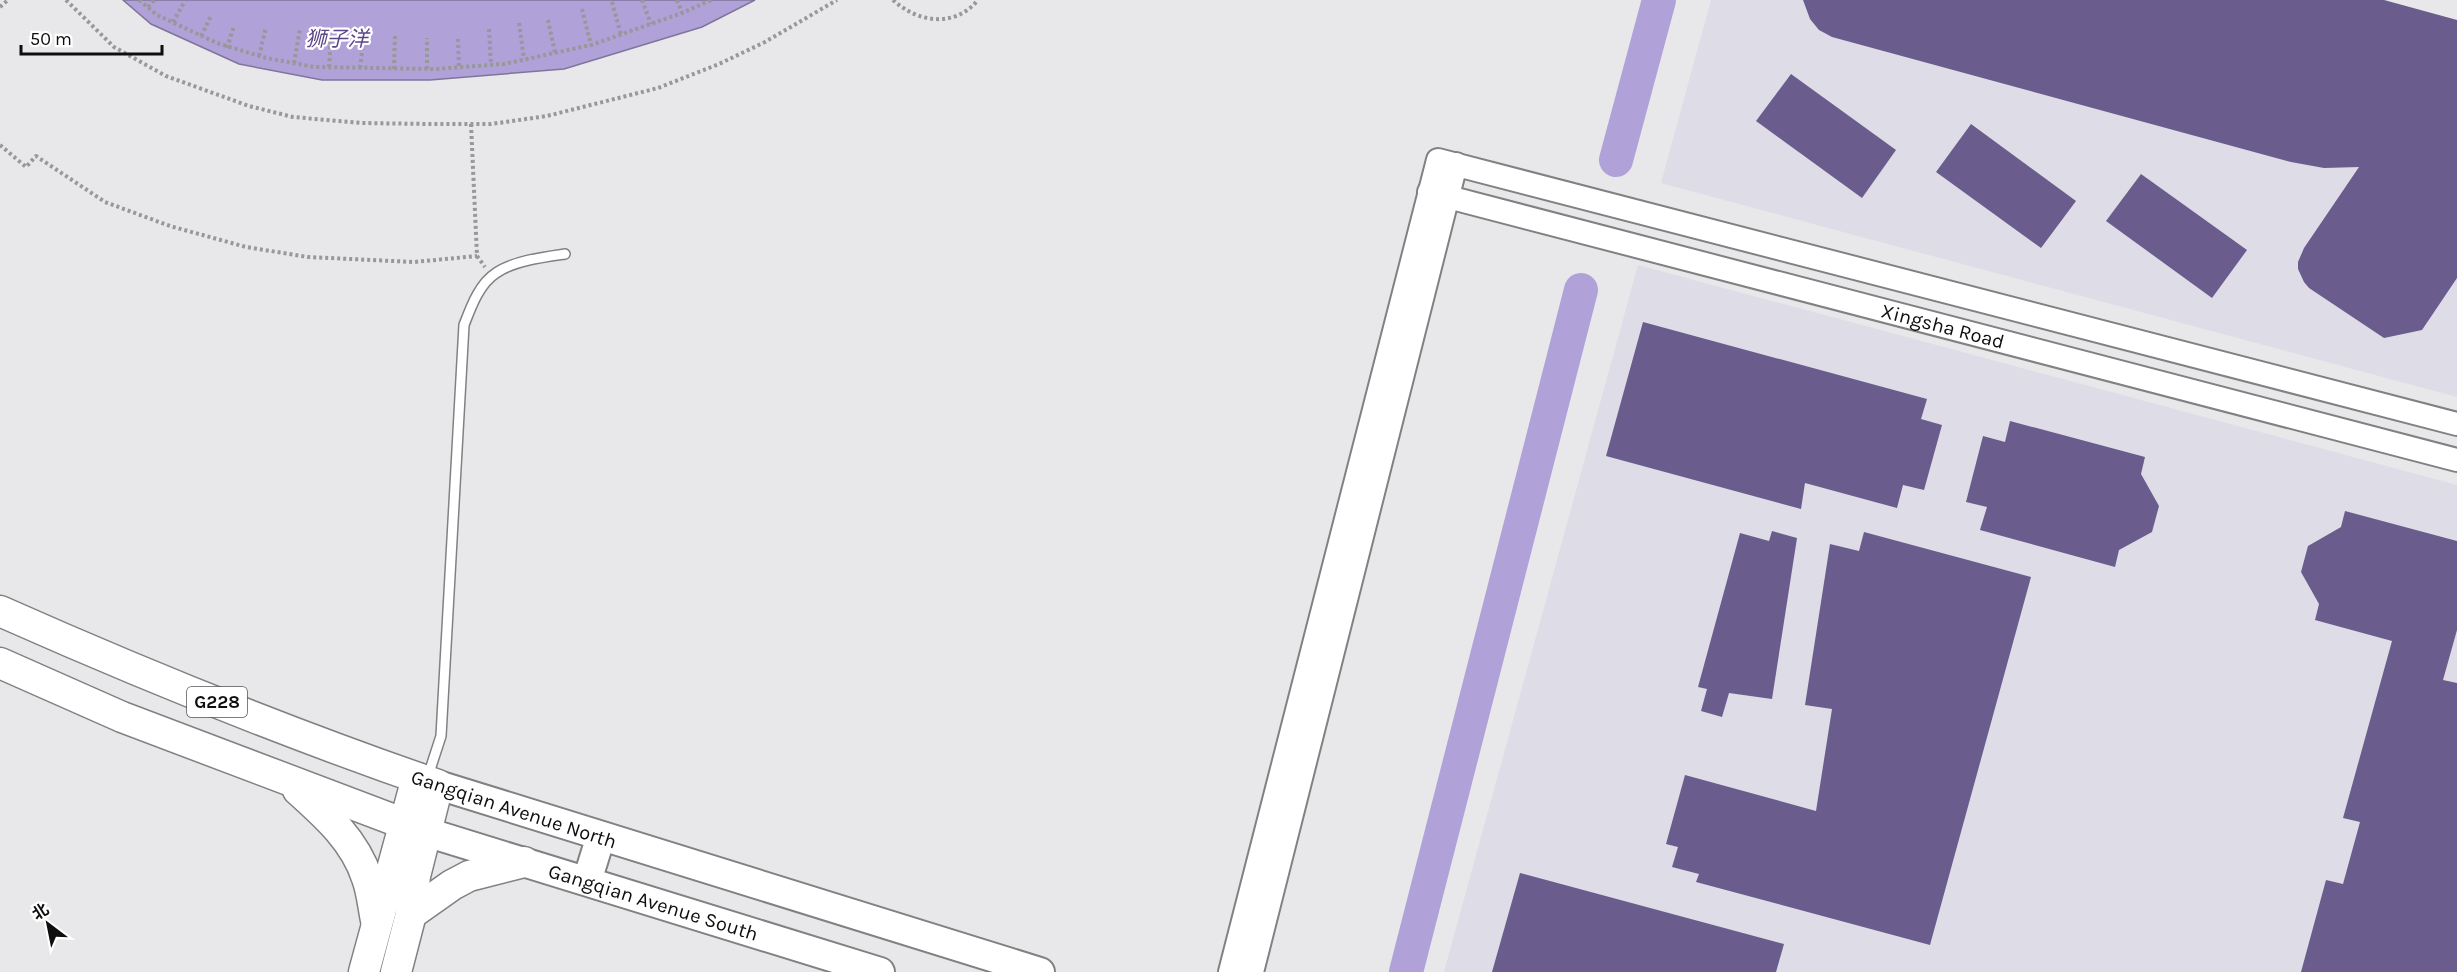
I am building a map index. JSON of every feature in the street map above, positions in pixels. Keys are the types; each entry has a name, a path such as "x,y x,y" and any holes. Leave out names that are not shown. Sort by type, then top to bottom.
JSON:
{"highway":[{"name":"Gangqian Avenue North","path":"0,611 140,673 427,782"},
{"name":"G228","path":"0,663 122,717 415,828"},
{"path":"248,765 269,722"},
{"path":"285,779 329,817 357,853 368,879 377,928"},
{"path":"364,972 377,928 415,828 427,782"},
{"path":"396,972 411,914 415,876 415,828"},
{"path":"411,914 469,876 524,862"}],"main road":[{"name":"Gangqian Avenue North","path":"427,782 1040,972"},
{"name":"Gangqian Avenue South","path":"415,828 880,972"},
{"path":"587,882 601,836"}],"street":[{"name":"Xingsha Road","path":"2457,424 1447,162 1439,194 2457,460"},
{"path":"1230,972 1439,194"},
{"path":"1252,972 1439,194"}],"lane":[{"path":"427,782 441,736 464,325 475,297 495,273 521,263 565,254"}],"path":[{"path":"0,8 9,0"},
{"path":"66,0 114,47 166,76 249,106 293,117 361,123 471,124 491,124 547,116 658,88 719,64 765,42 837,0"},
{"path":"139,0 173,22 227,48 294,63 360,69 427,69 491,65 555,53 621,35 711,0"},
{"path":"148,7 154,0"},
{"path":"642,0 651,24"},
{"path":"677,0 682,13"},
{"path":"894,0 914,15 940,20 957,16 972,7 978,0"},
{"path":"173,22 185,1"},
{"path":"612,2 621,35"},
{"path":"582,9 591,45"},
{"path":"201,36 212,15"},
{"path":"548,20 555,53"},
{"path":"519,23 524,59"},
{"path":"227,48 234,26"},
{"path":"259,56 266,27"},
{"path":"294,63 300,29"},
{"path":"489,29 491,65"},
{"path":"328,67 331,35"},
{"path":"360,69 364,35"},
{"path":"394,69 395,35"},
{"path":"427,38 427,69"},
{"path":"458,39 459,67"},
{"path":"471,124 477,256 492,278"},
{"path":"0,145 26,167 36,156 105,202 170,226 246,247 308,257 414,262 477,256"}],"shaded area":[{"path":"1711,0 2384,0 2457,20 2457,397 1661,183"},
{"path":"1638,265 2457,485 2457,972 1444,972"}],"water":[{"name":"狮子洋","path":"123,0 755,0 702,27 564,69 430,80 322,80 239,64 151,24"}],"building":[{"path":"1803,0 2384,0 2457,20 2457,278 2422,330 2384,338 2309,288 2298,269 2298,262 2304,248 2359,167 2324,168 2291,162 1832,37 1819,30 1810,19"},
{"path":"1791,74 1896,150 1862,198 1756,121"},
{"path":"1971,124 2076,201 2041,248 1936,172"},
{"path":"2141,174 2247,250 2212,298 2106,221"},
{"path":"1643,322 1927,399 1921,419 1942,425 1924,490 1903,485 1897,508 1805,483 1801,509 1606,456"},
{"path":"2010,421 2145,457 2141,474 2159,506 2152,532 2119,550 2115,567 1980,530 1987,507 1966,502 1983,436 2005,442"},
{"path":"2345,511 2457,541 2457,630 2443,680 2457,683 2457,972 2301,972 2326,880 2343,884 2360,822 2343,818 2392,641 2315,620 2319,604 2301,572 2308,546 2341,527"},
{"path":"1772,531 1797,538 1772,699 1729,693 1722,717 1701,711 1707,689 1698,687 1740,533 1769,541"},
{"path":"1864,532 2031,577 1930,945 1696,882 1699,874 1672,867 1678,847 1666,844 1685,775 1816,811 1832,709 1805,705 1830,544 1859,551"},
{"path":"1520,873 1784,944 1776,972 1492,972"}],"waterway":[{"path":"1616,160 1659,0"},
{"path":"1406,972 1581,290"}]}
